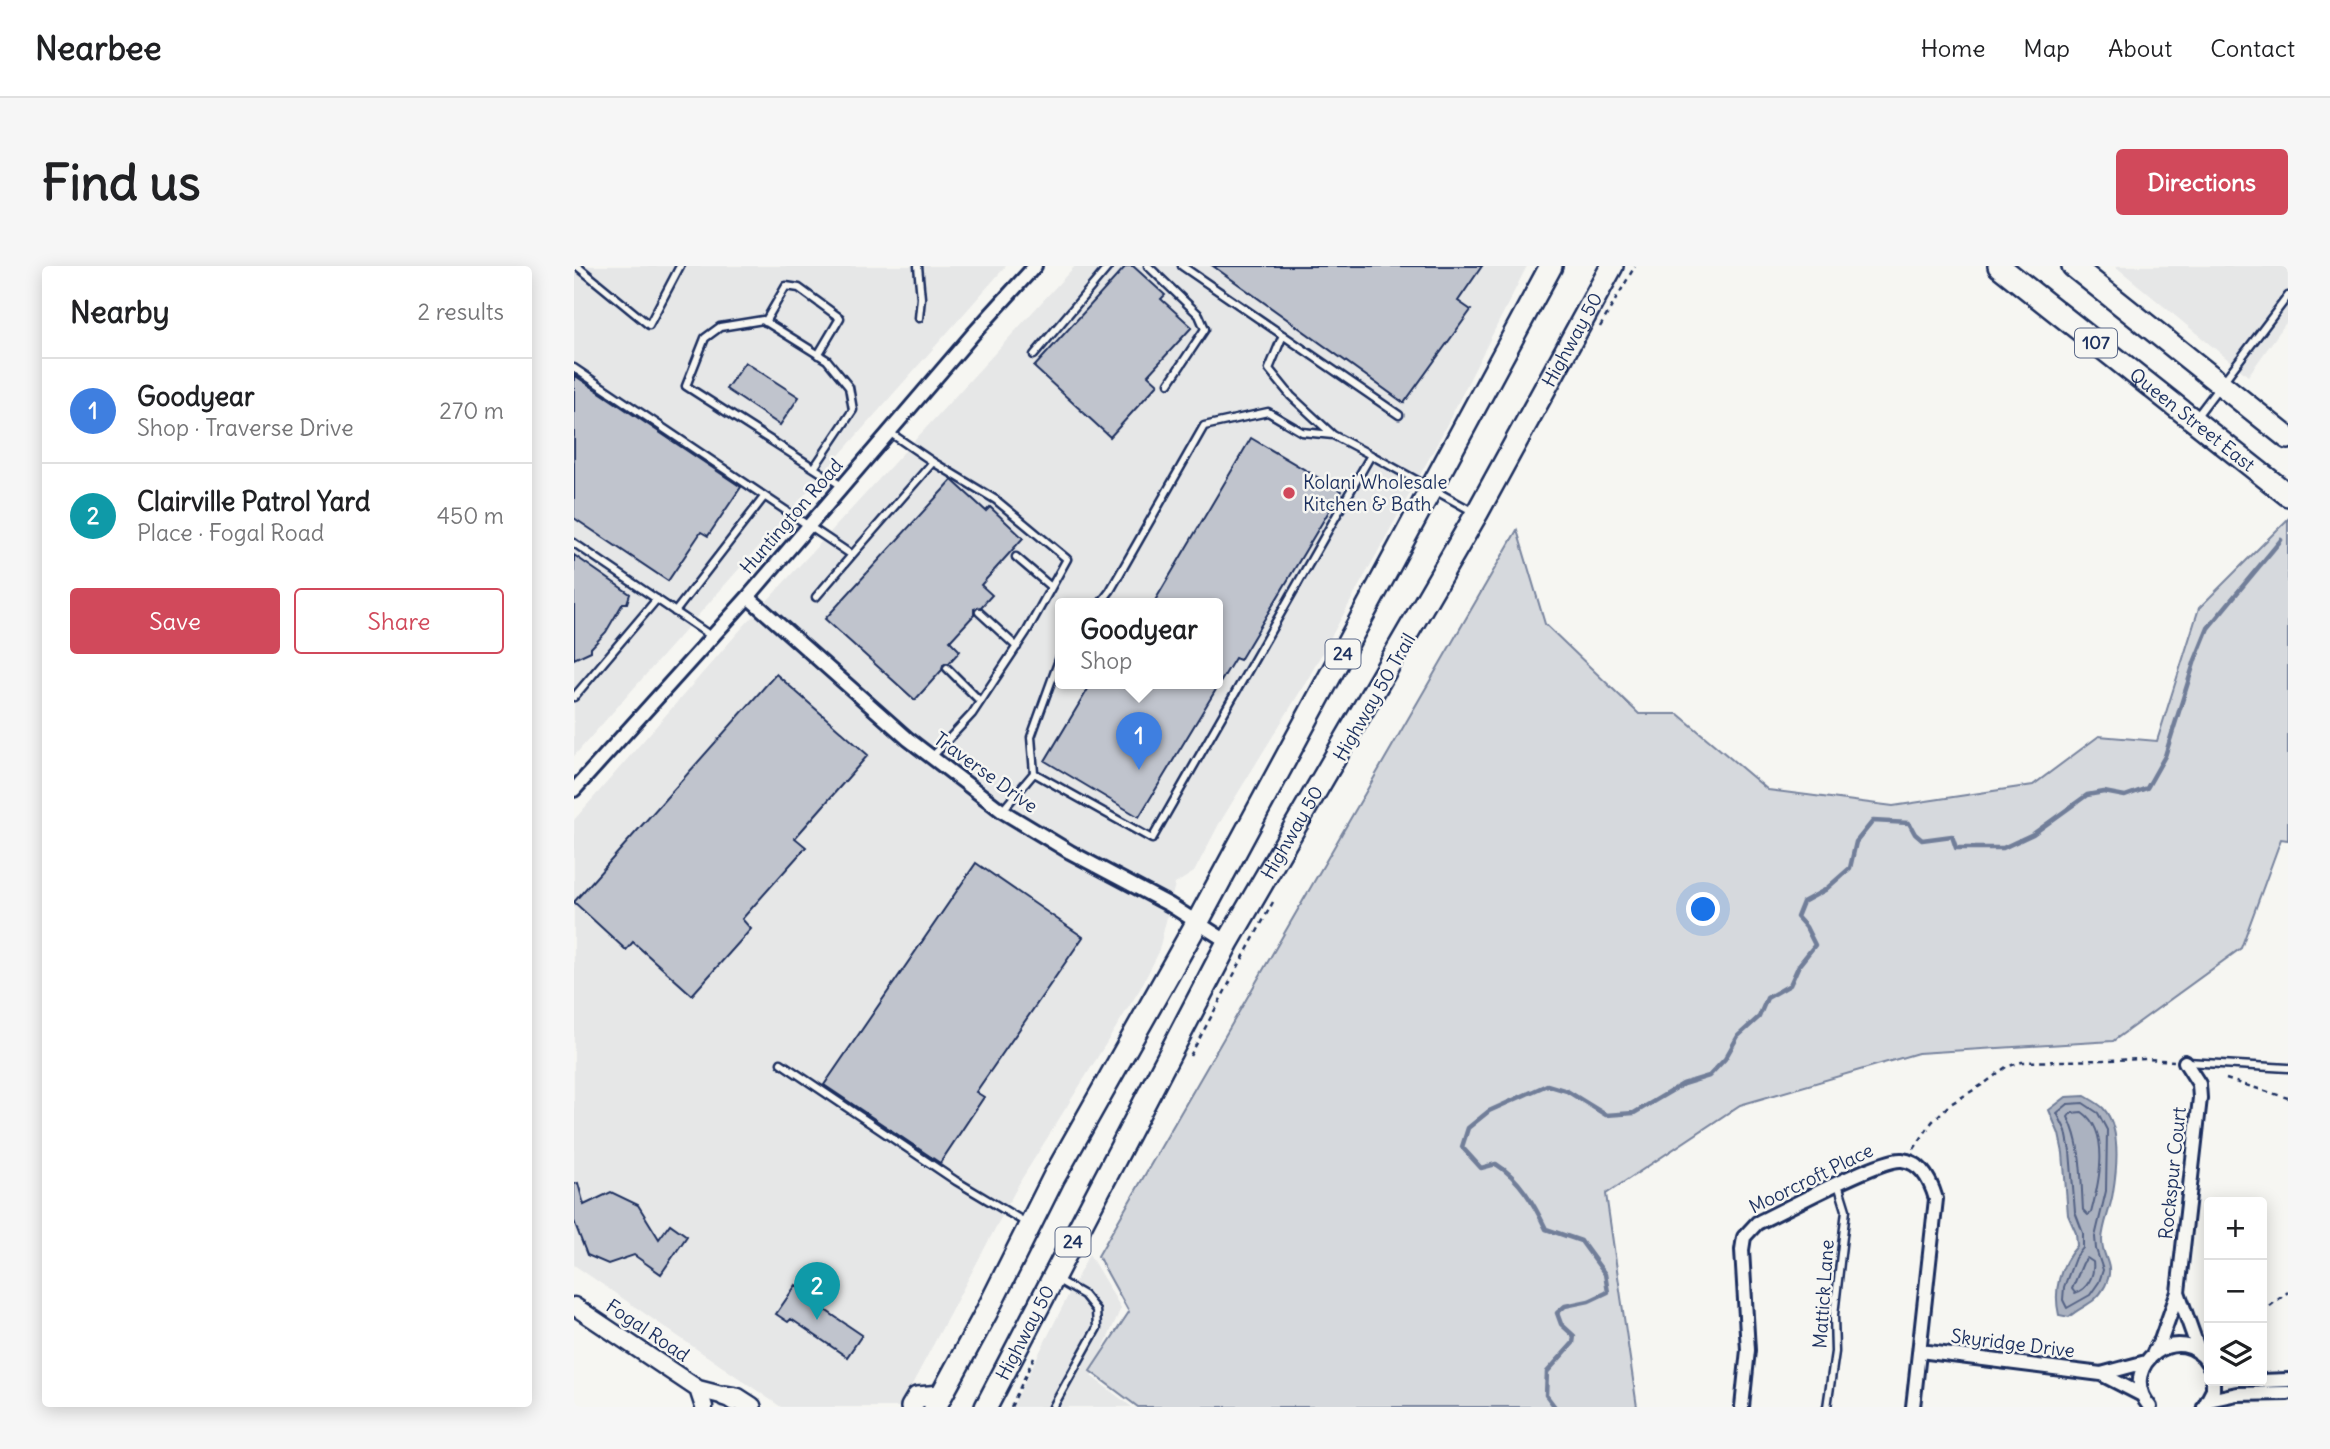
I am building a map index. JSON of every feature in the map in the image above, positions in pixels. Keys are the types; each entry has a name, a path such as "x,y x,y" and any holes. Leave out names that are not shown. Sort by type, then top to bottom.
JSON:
{"main road":[{"name":"Highway 50","path":"938,1401 1054,1177 1197,923 1552,266"},
{"name":"Highway 50","path":"986,1407 1228,942 1477,513 1612,266"},
{"name":"Queen Street East","path":"1998,266 2288,495"},
{"name":"107","path":"2073,266 2288,438"},
{"path":"725,1396 737,1398 751,1407"},
{"path":"911,1407 917,1397 938,1401"}],"street":[{"name":"Huntington Road","path":"574,790 747,597 1033,267"},
{"name":"Traverse Drive","path":"747,597 931,758 1002,811 1070,852 1170,905 1228,942"},
{"name":"Rockspur Court","path":"2142,1395 2141,1372 2161,1340 2178,1292 2200,1098 2199,1084 2185,1062"},
{"name":"Moorcroft Place","path":"1742,1407 1748,1350 1742,1250 1744,1237 1757,1223 1878,1165 1892,1160 1908,1161"},
{"path":"1908,1161 1924,1172 1932,1184 1936,1199 1913,1407"},
{"name":"Rockspur Court","path":"2178,1292 2204,1359"},
{"name":"Fogal Road","path":"574,1306 698,1389 725,1396 742,1407"},
{"name":"Skyridge Drive","path":"2101,1374 2150,1357 2165,1347 2178,1345 2200,1354"},
{"name":"Skyridge Drive","path":"1920,1351 2101,1374 2142,1395"},
{"path":"2267,1381 2288,1380"},
{"path":"2206,1404 2211,1386"},
{"name":"Fogal Road","path":"698,1389 704,1407"},
{"path":"2206,1404 2237,1394 2288,1393"},
{"path":"2142,1395 2150,1407"}],"lane":[{"path":"577,266 649,325 680,266"},
{"path":"918,266 921,298 919,318"},
{"path":"1034,355 1109,266"},
{"path":"1148,266 1199,315 1205,329 1169,383"},
{"path":"1182,266 1399,415"},
{"path":"765,322 786,286 799,288 840,318 818,355"},
{"path":"2194,421 2288,296"},
{"path":"814,468 853,410 849,387 827,360 763,320 720,327 705,338 686,386 842,486"},
{"path":"1283,335 1269,369 1291,396 1333,435 1477,513"},
{"path":"574,368 852,555"},
{"path":"1105,598 1205,426 1268,412 1302,432 1333,435"},
{"path":"889,432 996,500 1067,559 1017,646 972,714 931,758"},
{"path":"1034,773 1152,839 1371,455"},
{"path":"816,597 933,462"},
{"path":"676,612 764,497"},
{"path":"574,543 712,636"},
{"path":"1016,557 1051,587"},
{"path":"574,697 657,599"},
{"path":"979,612 1017,646"},
{"path":"947,668 980,701"},
{"path":"1002,811 1034,773 1031,737 1055,671"},
{"path":"2185,1062 2288,1068"},
{"path":"781,1063 956,1181 1030,1225"},
{"name":"Mattick Lane","path":"1827,1407 1835,1352 1834,1315 1846,1210 1838,1184"},
{"path":"1055,1278 1084,1295 1096,1310 1097,1328 1054,1405 1064,1407"}],"path":[{"path":"1595,337 1635,266"},
{"path":"1185,1065 1273,902"},
{"path":"1908,1161 1923,1133 1941,1112 2006,1067 2022,1062 2147,1059 2185,1062"},
{"path":"2226,1079 2288,1098"},
{"path":"2267,1308 2288,1293"},
{"path":"1011,1407 1038,1348"}],"shaded area":[{"path":"574,266 1006,266 574,756"},
{"path":"1075,266 1527,266 1437,444 1309,677 1219,824 1194,872 1175,884 1158,954 1140,989 1021,1180 900,1407 781,1407 574,1265 574,820 742,628"},
{"path":"2115,266 2288,266 2288,320 2248,376"},
{"path":"2288,519 2288,840 2281,839 2241,948 2113,1041 1918,1053 1740,1105 1606,1194 1637,1407 1138,1407 1090,1371 1129,1312 1098,1256 1517,530 1545,624 1639,714 1678,714 1768,790 1893,806 2033,785 2099,736 2157,741 2199,608"},
{"path":"1089,1254 1121,1308 1091,1376 1132,1407 1012,1407"}],"water":[{"path":"2085,1096 2103,1108 2109,1116 2115,1137 2116,1160 2112,1198 2102,1240 2109,1273 2105,1286 2097,1297 2069,1317 2059,1315 2057,1296 2062,1270 2077,1246 2076,1233 2068,1215 2059,1134 2049,1110 2066,1097"}],"building":[{"path":"1126,266 1133,266 1165,295 1161,299 1192,327 1148,375 1158,384 1110,437 1034,367"},
{"path":"1213,266 1482,266 1458,301 1471,310 1404,403"},
{"path":"745,362 799,397 780,425 726,389"},
{"path":"574,375 741,487 708,536 701,532 668,581 574,518"},
{"path":"1251,438 1341,491 1240,660 1235,658 1223,678 1223,598 1157,598"},
{"path":"952,480 986,511 990,507 1023,538 981,585 992,595 981,607 974,609 974,615 950,641 960,651 949,663 943,665 942,670 915,700 825,619"},
{"path":"574,555 630,594 627,603 623,603 591,651 574,659"},
{"path":"776,674 868,755 795,838 806,847 742,919 751,929 692,995 633,942 626,950 574,902"},
{"path":"1088,689 1216,689 1139,817 1045,761"},
{"path":"976,863 1083,937 976,1092 984,1097 940,1163 824,1085"},
{"path":"578,1183 584,1205 611,1192 638,1205 659,1239 670,1224 687,1236 661,1274 634,1255 608,1264 587,1255 574,1221 574,1184"},
{"path":"796,1285 808,1294 806,1297 862,1335 847,1357 791,1319 788,1322 776,1314"}],"waterway":[{"path":"1555,1407 1546,1395 1547,1372 1573,1343 1574,1336 1561,1324 1557,1313 1565,1306 1589,1301 1608,1292 1605,1274 1581,1241 1546,1229 1526,1193 1505,1170 1496,1164 1481,1168 1462,1147 1468,1128 1489,1111 1547,1085 1567,1091 1606,1115 1634,1113 1683,1084 1709,1076 1725,1059 1738,1036 1759,1017 1767,998 1790,985 1799,965 1815,945 1806,927 1797,917 1803,902 1825,890 1850,868 1856,842 1873,821 1909,823 1922,840 1952,836 1956,848 2003,848 2033,834 2087,795 2104,792 2125,796 2147,788 2165,756 2195,660 2208,628 2281,540"}],"place":[{"name":"Kolani Wholesale Kitchen & Bath","path":"1289,493"},
{"name":"Goodyear","path":"1139,770"},
{"name":"Clairville Patrol Yard","path":"817,1320"}]}
